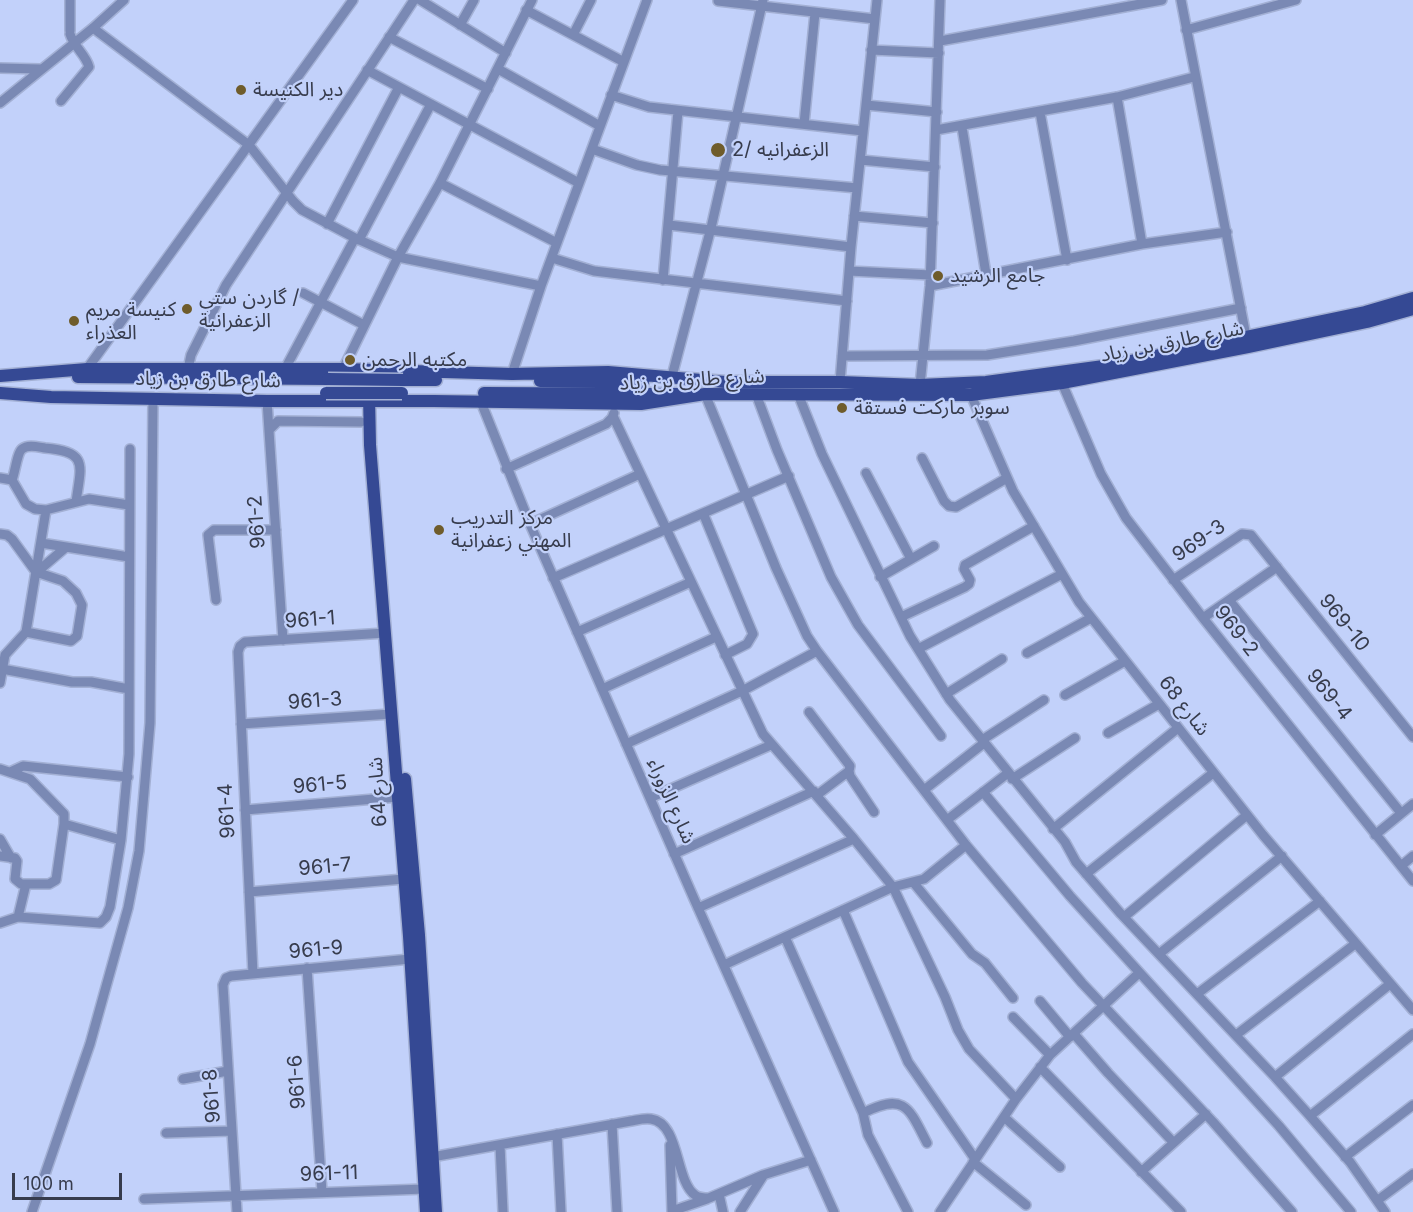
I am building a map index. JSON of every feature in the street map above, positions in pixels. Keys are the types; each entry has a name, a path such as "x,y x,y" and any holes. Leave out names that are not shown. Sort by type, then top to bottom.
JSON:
{"main road":[{"name":"شارع طارق بن زياد","path":"4,376 87,369 343,369 512,374 573,372 672,376 725,382 920,385 986,382 1111,365 1365,312 1413,298"},
{"name":"شارع طارق بن زياد","path":"0,392 51,397 481,402 615,410 705,394 971,395 1062,383 1367,322 1413,309"},
{"name":"شارع 64","path":"373,370 370,445 410,959 426,1212"},
{"path":"4,376 725,382"},
{"path":"0,392 705,394"},
{"name":"شارع 64","path":"373,401 378,438 399,720 419,935 436,1212"}],"street":[{"path":"61,101 89,67 72,36 70,0"},
{"path":"0,103 40,69 72,36 93,28 124,0"},
{"path":"87,369 353,0"},
{"path":"188,369 190,355 226,285 414,0"},
{"path":"420,0 506,53"},
{"path":"460,25 474,0"},
{"path":"343,369 398,257 440,183 488,89 531,0"},
{"path":"573,35 591,0"},
{"path":"512,374 557,243 646,0"},
{"path":"840,382 854,216 877,0"},
{"path":"920,385 931,275 940,0"},
{"path":"940,41 1162,0"},
{"path":"1181,0 1194,77 1227,232 1246,336"},
{"path":"1186,30 1296,0"},
{"path":"718,1 763,3 815,13 875,19"},
{"path":"672,376 711,228 763,3"},
{"path":"526,10 624,62"},
{"path":"804,124 815,13"},
{"path":"93,28 249,145 302,210 357,239 398,257 542,286"},
{"path":"389,37 488,89"},
{"path":"872,50 939,53"},
{"path":"0,68 40,69"},
{"path":"498,69 600,126"},
{"path":"368,70 579,183"},
{"path":"936,130 1117,97 1194,77"},
{"path":"327,224 399,87"},
{"path":"611,95 649,107 863,131"},
{"path":"1117,97 1142,244"},
{"path":"285,369 431,104"},
{"path":"866,105 937,112"},
{"path":"663,280 678,111"},
{"path":"1040,112 1067,260"},
{"path":"962,127 986,274"},
{"path":"592,149 637,165 660,170 857,188"},
{"path":"861,160 935,167"},
{"path":"440,183 557,243"},
{"path":"854,216 933,223"},
{"path":"669,225 711,228 851,247"},
{"path":"930,286 1142,244 1227,232"},
{"path":"552,258 594,271 847,301"},
{"path":"849,271 931,275"},
{"path":"303,293 364,325"},
{"path":"842,356 987,355 1074,341 1241,308"},
{"name":"969-2","path":"1062,383 1101,474 1121,510 1173,580 1413,881"},
{"path":"705,394 776,568 807,636 817,651 966,845 1082,983 1206,1114 1292,1212"},
{"path":"756,394 831,577 858,625 941,736"},
{"path":"798,394 822,454 880,577 918,649 946,694 1086,874 1310,1116 1346,1157 1385,1212"},
{"name":"شارع 68","path":"971,395 1007,478 1078,602 1247,815 1413,1010"},
{"path":"32,1212 90,1044 128,908 139,850 150,723 153,398"},
{"path":"295,420 300,418 302,400"},
{"name":"961-2","path":"267,401 284,640"},
{"name":"شارع الزوراء","path":"481,402 553,578 834,1212"},
{"path":"507,469 606,424 615,410"},
{"path":"615,410 665,529 763,734 854,838 893,887 945,997 958,1030 969,1049 1016,1099"},
{"path":"269,429 278,422 295,420 361,422"},
{"path":"12,480 17,468 18,456 24,448 31,446 72,452 78,459 81,471 76,502"},
{"path":"0,923 18,917 100,923 106,917 110,907 128,777 130,449"},
{"path":"922,458 944,501 949,506 956,507 1007,478"},
{"path":"866,473 911,559"},
{"path":"530,524 640,474"},
{"path":"553,578 789,476"},
{"path":"0,478 12,480 30,507 46,510 89,499 129,505"},
{"path":"0,683 2,654 26,632 46,510"},
{"path":"703,513 753,634 747,644 725,655"},
{"path":"901,617 965,587 970,580 964,569 965,565 1034,526"},
{"path":"216,600 208,535 210,532 214,530 276,530"},
{"path":"0,534 12,539 37,572 63,581 76,593 82,605 77,636 71,641 26,632"},
{"name":"969-3","path":"1173,580 1242,534 1246,534"},
{"name":"969-10","path":"1246,534 1251,535 1413,737"},
{"path":"41,543 129,557"},
{"path":"880,577 934,546"},
{"path":"37,572 65,548"},
{"path":"1203,618 1277,567"},
{"path":"918,649 1062,574"},
{"path":"577,632 691,582"},
{"name":"969-4","path":"1229,600 1401,813"},
{"path":"1027,653 1090,618"},
{"name":"961-1","path":"240,646 245,642 385,633"},
{"path":"602,690 716,637"},
{"name":"961-4","path":"240,646 238,652 253,974"},
{"path":"626,744 742,691 817,651"},
{"path":"946,694 1002,659"},
{"path":"1065,695 1125,661"},
{"path":"2,669 72,682 91,682 129,689"},
{"path":"924,790 983,742 1044,700"},
{"path":"1108,733 1159,704"},
{"path":"809,712 850,766 849,771 874,812"},
{"name":"961-3","path":"241,724 391,714"},
{"path":"1053,829 1178,728"},
{"path":"947,820 983,792 1075,738"},
{"path":"650,798 771,745"},
{"path":"10,772 23,766 128,777"},
{"path":"0,769 30,779 64,814 56,880 49,884 26,884 17,881 17,861 0,856"},
{"path":"674,854 815,793 849,771"},
{"path":"1086,874 1213,772"},
{"path":"983,792 1062,887 1279,1126 1351,1212"},
{"name":"961-5","path":"245,810 398,797"},
{"path":"1375,835 1413,804"},
{"path":"1124,917 1247,815"},
{"path":"64,824 121,840"},
{"path":"698,908 854,838"},
{"path":"0,839 11,858"},
{"path":"724,965 893,887 924,879 966,845"},
{"path":"1159,954 1282,856"},
{"path":"1401,866 1413,856"},
{"name":"961-7","path":"249,892 404,879"},
{"path":"913,882 972,954 985,963 1013,998"},
{"path":"18,917 26,884"},
{"path":"1197,994 1320,901"},
{"path":"843,910 903,1053 974,1161 1026,1205"},
{"path":"785,937 863,1113 868,1135 908,1212"},
{"path":"1236,1035 1355,944"},
{"name":"961-9","path":"226,978 410,959"},
{"name":"961-6","path":"307,968 322,1192"},
{"path":"940,1212 1040,1067 1050,1055 1139,973"},
{"name":"961-8","path":"226,978 223,985 237,1212"},
{"path":"1275,1077 1390,984"},
{"path":"1040,1001 1173,1142"},
{"path":"1013,1017 1050,1055"},
{"path":"1310,1116 1413,1034"},
{"path":"1040,1067 1181,1212"},
{"path":"183,1079 228,1071"},
{"path":"863,1113 874,1107 892,1104 902,1106 910,1110 927,1143"},
{"path":"1346,1157 1413,1105"},
{"path":"1141,1172 1206,1114"},
{"path":"1004,1117 1060,1167"},
{"path":"432,1157 651,1119 661,1125 669,1136 696,1196 714,1196"},
{"path":"612,1124 617,1212"},
{"path":"166,1133 232,1131"},
{"path":"557,1134 561,1212"},
{"path":"669,1136 672,1211 763,1175 811,1161"},
{"path":"500,1145 503,1212"},
{"path":"1377,1200 1413,1174"},
{"path":"740,1212 763,1175"},
{"name":"961-11","path":"144,1199 424,1189"},
{"path":"714,1196 723,1212"}],"place":[{"name":"دير الكنيسة","path":"241,90"},
{"name":"الزعفرانيه /2","path":"718,150"},
{"name":"جامع الرشيد","path":"938,276"},
{"name":"گاردن ستي / الزعفرانية","path":"187,309"},
{"name":"كنيسة مريم العذراء","path":"74,321"},
{"name":"مكتبه الرحمن","path":"350,360"},
{"name":"سوبر ماركت فستقة","path":"842,408"},
{"name":"مركز التدريب المهني زعفرانية","path":"439,530"}]}
